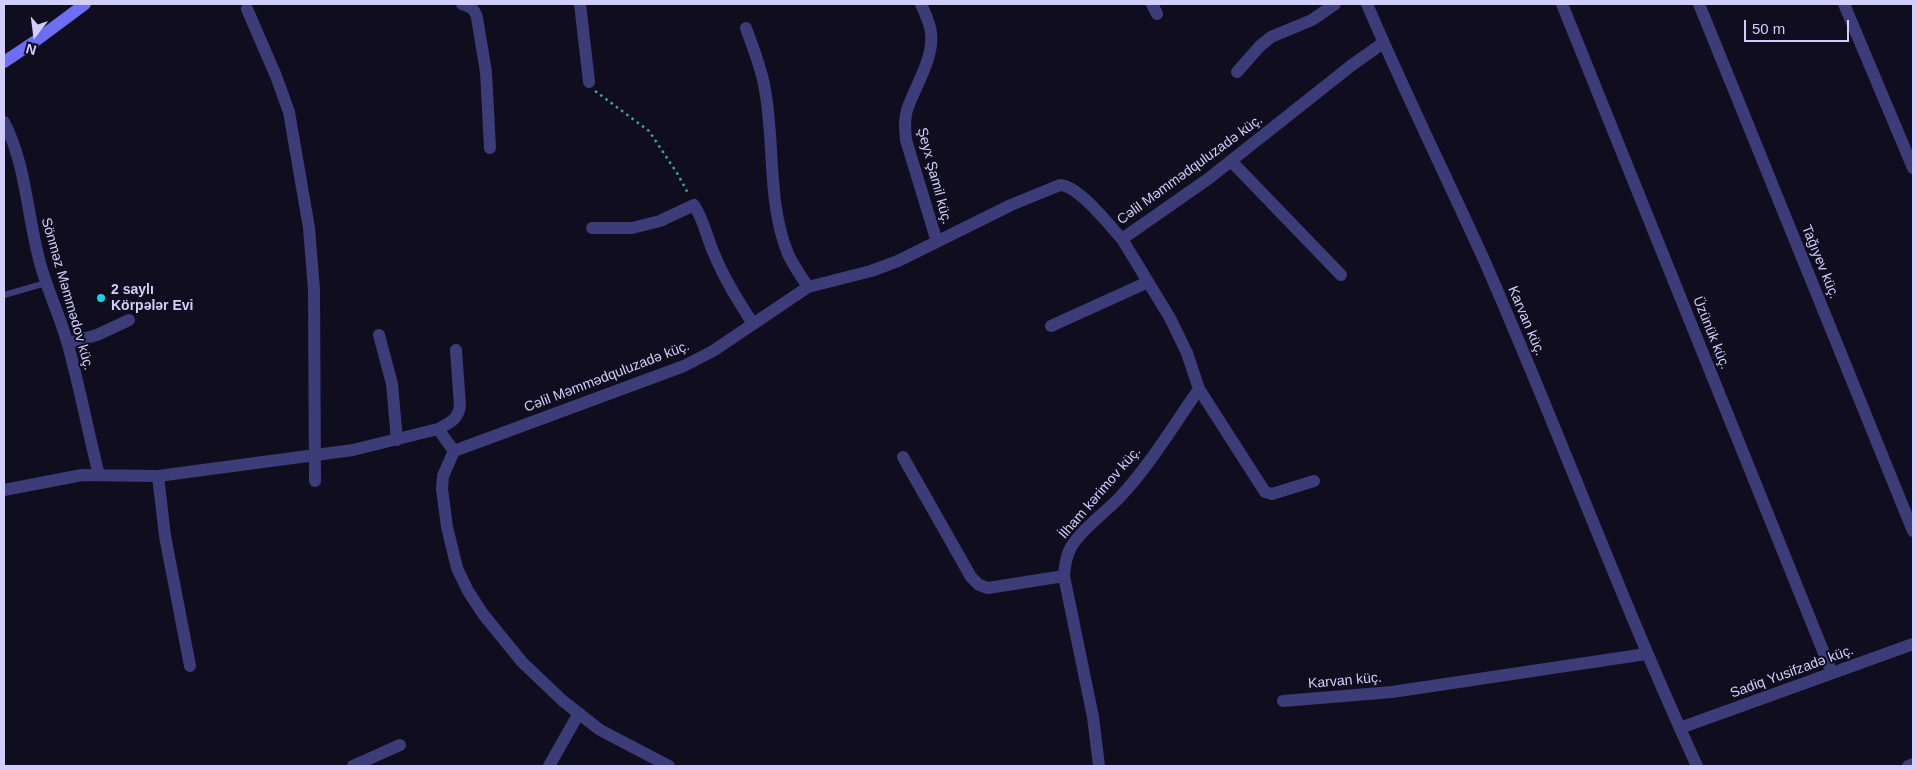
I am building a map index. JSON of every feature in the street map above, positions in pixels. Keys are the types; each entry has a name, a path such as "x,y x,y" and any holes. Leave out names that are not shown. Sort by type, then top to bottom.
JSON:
{"main road":[{"path":"4,62 85,4"}],"street":[{"path":"462,4 471,7 478,18 486,72 490,148"},
{"path":"580,4 589,82"},
{"name":"Şeyx Şamil küç.","path":"921,4 931,32 931,43 907,111 906,140 936,242"},
{"path":"1237,72 1260,46 1271,37 1312,20 1335,4"},
{"name":"Karvan küç.","path":"1367,4 1383,43 1484,262 1610,560 1646,654 1698,766"},
{"name":"Üzünük küç.","path":"1562,4 1832,673"},
{"name":"Tağıyev küç.","path":"1699,4 1913,531"},
{"path":"1844,4 1913,168"},
{"path":"247,9 276,76 289,112 309,228 314,290 315,481"},
{"path":"746,28 766,90 773,186 781,234 789,256 808,286"},
{"name":"Cəlil Məmmədquluzadə küç.","path":"454,451 684,366 713,351 808,286 871,271 898,261 1011,205 1060,185 1077,192 1122,239 1231,161 1352,65 1383,43"},
{"name":"Sönməz Məmmədov küç.","path":"4,122 10,133 17,156 38,255 46,283 68,343 99,475"},
{"path":"1231,161 1341,275"},
{"path":"592,228 632,228 660,221 694,205 699,212 724,276 753,324"},
{"path":"1122,239 1170,318 1187,353 1199,390 1265,492 1272,494 1314,480"},
{"path":"1051,326 1148,282"},
{"path":"68,343 97,335 130,320"},
{"path":"380,335 392,384 397,440"},
{"path":"4,490 82,475 158,476 353,450 438,429 455,420 459,413 456,350"},
{"name":"İlham kərimov küç.","path":"1099,766 1093,717 1064,576 1069,551 1076,540 1119,498 1145,467 1199,390"},
{"path":"438,429 454,451 443,476 442,489 447,527 457,568 468,591 483,614 522,662 563,701 600,730 670,766"},
{"path":"903,457 970,576 979,585 988,588 1064,576"},
{"path":"158,476 165,536 190,666"},
{"name":"Sadiq Yusifzadə küç.","path":"1680,728 1913,644"},
{"name":"Karvan küç.","path":"1283,701 1392,692 1646,654"},
{"path":"550,766 579,714"},
{"path":"353,766 400,745"},
{"path":"1908,766 1913,764"}],"lane":[{"path":"4,295 46,283"}],"path":[{"path":"589,82 594,91 649,131 678,172 694,205"}],"place":[{"name":"2 saylı Körpələr Evi","path":"101,298"}]}
